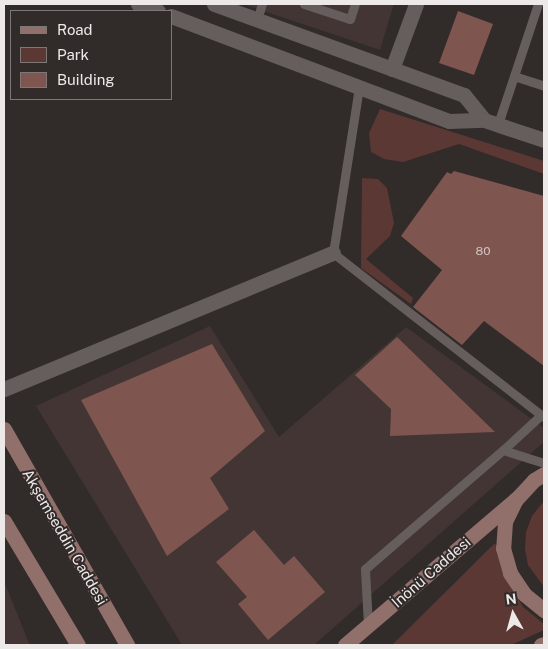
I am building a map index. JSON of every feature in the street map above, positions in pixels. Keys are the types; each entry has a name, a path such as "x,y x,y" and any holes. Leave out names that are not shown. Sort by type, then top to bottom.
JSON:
{"main road":[{"name":"Akşemseddin Caddesi","path":"4,429 127,645"},
{"path":"544,474 534,480 516,499 506,522 503,548 510,573 524,594 544,610"},
{"name":"İnönü Caddesi","path":"345,645 516,499"},
{"path":"4,521 78,645"}],"street":[{"path":"138,4 155,10"},
{"path":"214,4 237,8 258,20 464,95 491,122"},
{"path":"392,69 416,4"},
{"path":"172,16 449,121 491,122 544,140"},
{"path":"4,389 333,253"}],"lane":[{"path":"258,20 262,4"},
{"path":"304,4 350,19 355,4"},
{"path":"491,122 514,76 538,4"},
{"path":"514,76 544,86"},
{"path":"359,87 333,253 543,416 365,569 368,625"},
{"path":"503,450 544,464"}],"shaded area":[{"path":"243,4 394,4 380,50"},
{"path":"210,326 279,437 406,327 544,428 544,442 314,645 182,645 36,406"},
{"path":"4,581 29,643 30,645 4,645"}],"green space":[{"path":"380,109 544,161 544,174 459,144 403,162 384,159 371,152 369,133"},
{"path":"362,178 378,179 387,188 394,223 390,236 366,259 413,298 411,304 361,268"},
{"path":"544,501 544,587 528,565 525,549 526,532 532,516"},
{"path":"495,543 506,578 523,607 544,624 544,630 511,645 392,645"}],"building":[{"path":"458,11 493,24 474,75 439,63"},
{"path":"454,171 544,196 544,366 484,321 462,345 413,307 442,270 401,236 447,172 451,174"},
{"path":"397,337 495,432 390,436 391,409 355,375"},
{"path":"212,344 265,431 210,478 229,509 167,556 81,400"},
{"path":"254,530 284,565 294,556 325,592 268,640 238,604 247,597 216,562"}]}
